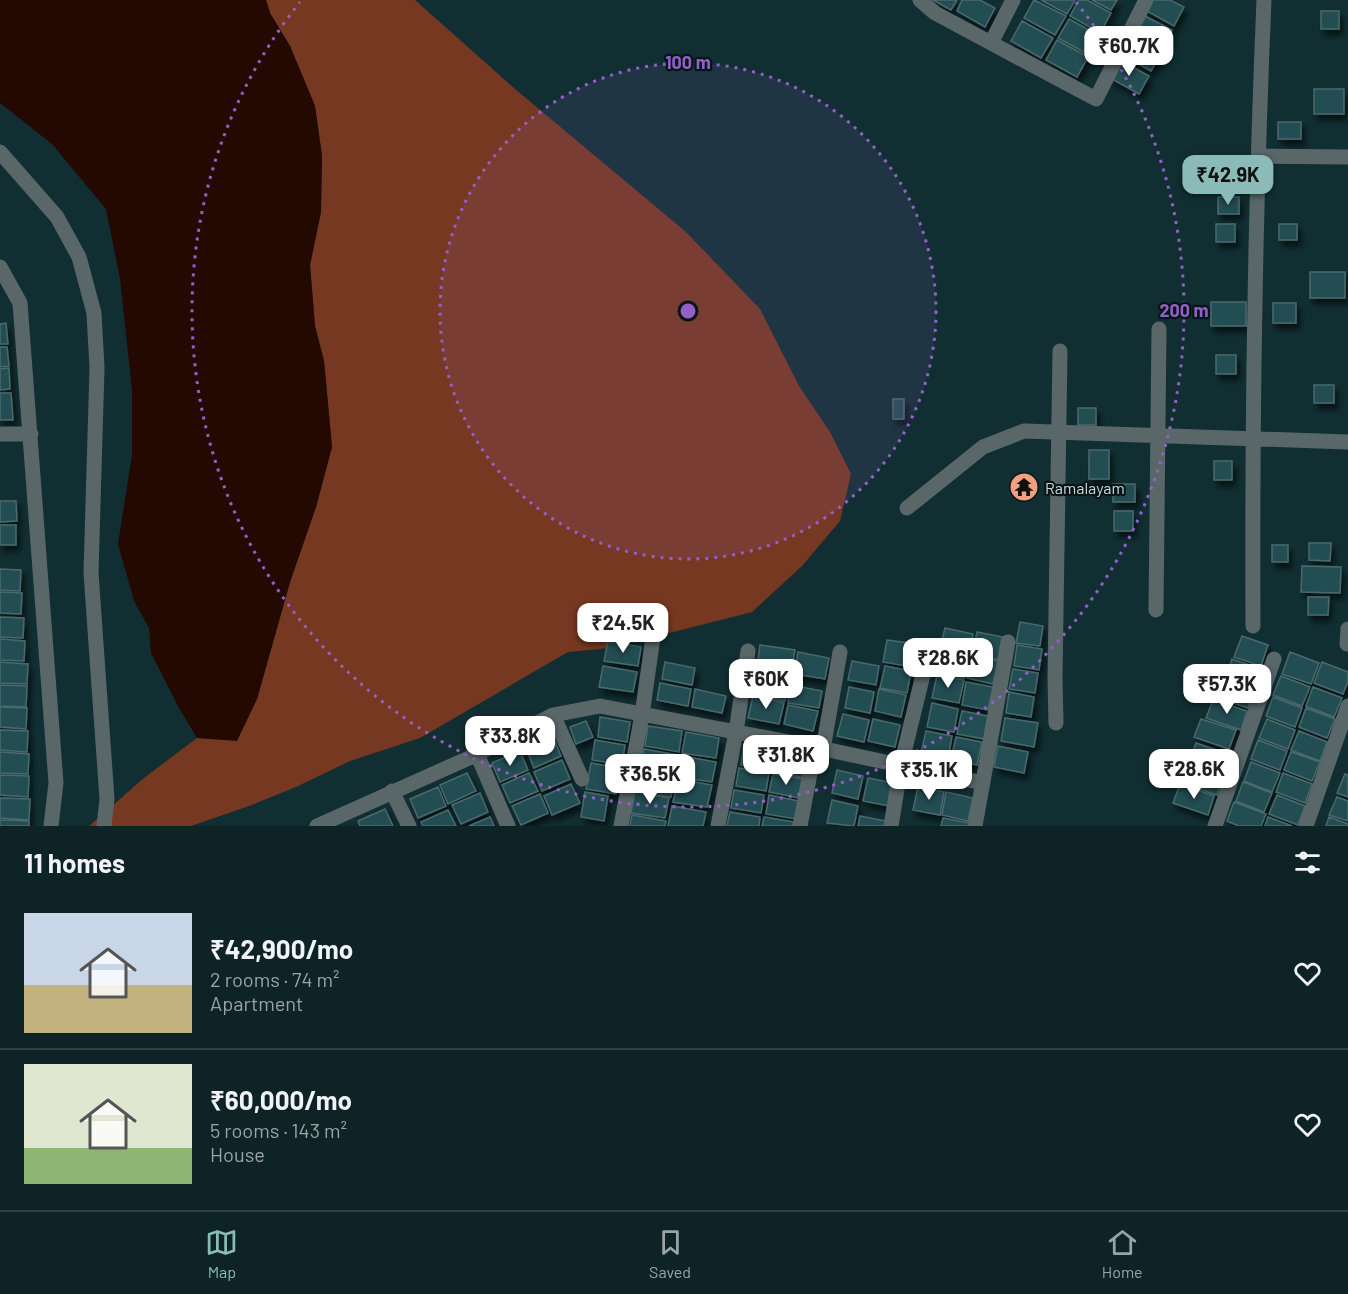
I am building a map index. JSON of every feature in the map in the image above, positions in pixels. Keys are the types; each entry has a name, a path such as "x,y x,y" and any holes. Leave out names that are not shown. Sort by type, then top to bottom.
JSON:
{"street":[{"path":"920,0 935,13 1096,99 1146,0"},
{"path":"991,43 1013,0"},
{"path":"1253,626 1252,438 1264,0"},
{"path":"0,152 57,217 79,257 94,314 97,368 91,573 108,799 104,826"},
{"path":"1258,156 1348,157"},
{"path":"0,267 20,303 56,783 51,826"},
{"path":"1156,610 1159,329"},
{"path":"1056,723 1060,351"},
{"path":"907,508 982,447 1024,431 1348,442"},
{"path":"0,434 31,434"},
{"path":"621,826 642,715 654,630"},
{"path":"975,826 1008,642"},
{"path":"891,826 901,765 930,646"},
{"path":"718,826 736,732 748,651"},
{"path":"800,826 840,652"},
{"path":"1215,826 1274,659"},
{"path":"317,826 477,754 553,715 600,706 819,748 982,783"},
{"path":"1306,826 1348,706"},
{"path":"553,715 582,779"},
{"path":"477,754 508,826"},
{"path":"392,791 409,826"}],"shaded area":[{"path":"0,0 266,0 270,13 290,46 315,106 322,156 321,212 310,265 315,326 324,361 332,447 257,699 237,741 197,738 151,653 149,628 134,601 118,544 132,455 132,390 120,279 106,209 52,144 0,103"},
{"path":"266,0 415,0 515,89 686,232 760,309 799,386 830,432 851,474 840,521 802,566 752,612 610,648 568,652 420,738 350,761 296,787 191,826 89,826 144,778 197,738 237,740 257,699 332,447 324,361 315,326 310,265 321,212 322,156 315,106 290,46 270,13"}],"building":[{"path":"933,0 957,0 951,10"},
{"path":"962,0 980,0 995,8 985,27 957,11"},
{"path":"1034,0 1066,16 1055,35 1024,18"},
{"path":"1041,0 1075,0 1067,14"},
{"path":"1079,0 1087,0 1111,13 1100,33 1070,16"},
{"path":"1092,0 1117,0 1111,10"},
{"path":"1150,0 1170,0 1184,7 1174,26 1145,10"},
{"path":"1321,11 1339,11 1339,29 1321,29"},
{"path":"1143,15 1172,30 1162,49 1133,33"},
{"path":"1069,19 1100,36 1089,55 1058,38"},
{"path":"1022,21 1053,38 1041,58 1011,41"},
{"path":"1132,37 1161,53 1151,71 1122,55"},
{"path":"1057,40 1088,57 1077,77 1046,60"},
{"path":"1120,60 1149,76 1139,94 1110,78"},
{"path":"1314,89 1344,89 1344,114 1314,114"},
{"path":"1278,122 1301,122 1301,139 1278,139"},
{"path":"1218,169 1238,169 1238,187 1218,187"},
{"path":"1218,197 1239,197 1239,214 1218,214"},
{"path":"1216,224 1235,224 1235,242 1216,242"},
{"path":"1279,224 1297,224 1297,240 1279,240"},
{"path":"1310,272 1345,272 1345,298 1310,298"},
{"path":"1211,302 1246,302 1246,326 1211,326"},
{"path":"1273,303 1296,303 1296,323 1273,323"},
{"path":"6,323 8,344 0,344 0,324"},
{"path":"0,347 7,347 9,366 0,367"},
{"path":"1216,355 1236,355 1236,374 1216,374"},
{"path":"9,368 10,389 0,390 0,369"},
{"path":"1314,385 1334,385 1334,403 1314,403"},
{"path":"0,393 11,393 13,420 0,420"},
{"path":"893,399 904,399 904,419 893,419"},
{"path":"1078,408 1096,408 1096,425 1078,425"},
{"path":"1089,450 1109,450 1109,479 1089,479"},
{"path":"1214,461 1232,461 1232,480 1214,480"},
{"path":"1113,484 1135,484 1135,502 1113,502"},
{"path":"0,501 16,501 17,521 0,522"},
{"path":"1114,511 1133,511 1133,531 1114,531"},
{"path":"0,525 16,525 16,545 0,545"},
{"path":"1309,543 1331,543 1330,561 1309,560"},
{"path":"1272,545 1288,545 1288,562 1272,562"},
{"path":"1302,566 1341,567 1340,593 1301,592"},
{"path":"0,569 21,570 20,591 0,590"},
{"path":"0,592 22,593 21,614 0,613"},
{"path":"1308,597 1329,597 1328,615 1308,615"},
{"path":"0,617 24,618 23,638 0,637"},
{"path":"1020,622 1043,626 1040,646 1016,643"},
{"path":"945,628 973,634 969,654 940,648"},
{"path":"977,632 1003,637 999,660 972,655"},
{"path":"1242,636 1268,645 1261,666 1234,657"},
{"path":"0,639 25,641 24,661 0,660"},
{"path":"887,640 916,644 912,667 883,662"},
{"path":"608,641 641,647 638,666 604,661"},
{"path":"760,645 795,650 791,673 757,668"},
{"path":"1017,645 1042,649 1039,670 1014,666"},
{"path":"798,652 829,658 825,679 794,674"},
{"path":"940,652 968,658 964,678 935,672"},
{"path":"1290,652 1319,663 1311,684 1282,674"},
{"path":"971,656 998,661 993,684 967,678"},
{"path":"1232,659 1261,669 1255,687 1226,677"},
{"path":"852,661 879,666 876,685 848,680"},
{"path":"0,662 28,664 27,684 0,683"},
{"path":"665,662 695,668 692,685 662,679"},
{"path":"1322,662 1348,672 1348,681 1343,694 1314,683"},
{"path":"603,666 637,672 633,692 599,687"},
{"path":"885,666 911,671 907,693 880,688"},
{"path":"1013,669 1038,673 1035,693 1009,689"},
{"path":"755,674 790,682 785,701 751,694"},
{"path":"937,675 964,680 959,703 932,698"},
{"path":"1281,676 1310,687 1302,706 1273,695"},
{"path":"1220,678 1254,689 1248,708 1213,696"},
{"path":"966,682 993,687 988,710 962,705"},
{"path":"660,683 691,689 688,706 657,700"},
{"path":"0,685 27,686 26,707 0,706"},
{"path":"791,685 822,691 819,708 788,703"},
{"path":"849,687 874,692 870,713 845,708"},
{"path":"1313,687 1342,698 1334,717 1306,706"},
{"path":"695,689 726,696 722,713 692,707"},
{"path":"879,689 906,695 901,717 875,711"},
{"path":"1009,692 1034,697 1031,717 1006,713"},
{"path":"753,696 784,703 779,724 748,718"},
{"path":"1273,697 1302,708 1295,727 1266,716"},
{"path":"1213,700 1247,711 1241,730 1206,718"},
{"path":"932,703 958,709 954,732 927,727"},
{"path":"788,705 818,711 813,731 784,724"},
{"path":"0,707 27,708 26,729 0,727"},
{"path":"1306,708 1335,719 1327,738 1299,727"},
{"path":"962,711 988,716 984,739 957,734"},
{"path":"843,714 869,720 864,742 837,736"},
{"path":"600,717 630,722 627,742 598,737"},
{"path":"1005,718 1038,723 1034,747 1001,741"},
{"path":"873,719 900,725 895,747 868,741"},
{"path":"1201,719 1236,730 1229,749 1194,737"},
{"path":"1267,719 1295,730 1288,749 1259,738"},
{"path":"586,721 593,737 576,744 570,727"},
{"path":"648,726 682,731 679,752 645,746"},
{"path":"0,730 28,731 27,752 0,750"},
{"path":"926,731 952,736 948,759 921,753"},
{"path":"1299,731 1327,742 1320,761 1291,750"},
{"path":"686,732 719,738 716,758 682,753"},
{"path":"553,737 561,756 534,768 526,749"},
{"path":"956,737 982,742 977,765 951,760"},
{"path":"595,740 625,745 622,765 592,760"},
{"path":"1258,740 1287,751 1280,770 1251,759"},
{"path":"1196,743 1231,755 1224,773 1189,762"},
{"path":"744,744 774,749 771,770 741,765"},
{"path":"998,746 1028,752 1024,773 994,767"},
{"path":"644,749 678,755 674,775 640,770"},
{"path":"520,751 528,770 500,782 492,763"},
{"path":"0,752 29,754 28,774 0,773"},
{"path":"779,752 809,757 805,778 775,772"},
{"path":"1291,752 1320,762 1312,781 1284,770"},
{"path":"682,756 716,762 712,782 678,777"},
{"path":"562,760 570,779 542,791 534,772"},
{"path":"1251,762 1280,773 1272,792 1244,781"},
{"path":"591,763 620,768 616,794 586,789"},
{"path":"1189,764 1223,776 1217,795 1182,783"},
{"path":"739,768 769,773 766,791 736,786"},
{"path":"837,770 863,776 858,799 832,793"},
{"path":"640,771 674,777 671,797 637,792"},
{"path":"467,773 476,791 448,804 440,785"},
{"path":"529,773 538,791 510,803 502,785"},
{"path":"1283,773 1312,784 1305,803 1276,792"},
{"path":"773,774 803,779 800,798 769,792"},
{"path":"1345,774 1348,775 1348,797 1337,793"},
{"path":"0,775 29,776 28,797 0,795"},
{"path":"868,778 894,783 890,806 863,801"},
{"path":"678,779 712,785 707,807 673,802"},
{"path":"1243,782 1272,793 1264,812 1236,801"},
{"path":"571,784 580,803 552,815 544,796"},
{"path":"1180,784 1214,796 1208,815 1173,803"},
{"path":"438,787 446,806 418,818 410,799"},
{"path":"918,787 944,792 940,815 913,810"},
{"path":"734,790 764,795 761,813 731,808"},
{"path":"585,792 608,796 604,821 581,817"},
{"path":"635,792 669,798 665,818 631,813"},
{"path":"946,792 973,798 968,821 942,815"},
{"path":"480,793 488,812 461,824 452,805"},
{"path":"540,794 548,813 521,825 512,806"},
{"path":"769,795 799,801 796,819 766,814"},
{"path":"1277,795 1305,806 1298,825 1269,814"},
{"path":"1337,797 1348,801 1348,821 1329,815"},
{"path":"0,798 30,799 29,820 0,818"},
{"path":"832,800 858,806 854,826 827,823"},
{"path":"1234,802 1266,814 1261,826 1239,826 1227,821"},
{"path":"672,806 706,812 703,826 668,826"},
{"path":"385,809 393,826 360,826 358,821"},
{"path":"448,810 456,826 423,826 421,822"},
{"path":"730,812 760,817 759,826 727,826"},
{"path":"632,815 666,821 665,826 630,826"},
{"path":"860,816 886,821 885,826 858,826"},
{"path":"490,817 494,826 469,826"},
{"path":"764,817 794,822 793,826 762,826"},
{"path":"1268,817 1292,826 1265,826"},
{"path":"1329,817 1348,824 1348,826 1326,826"},
{"path":"943,818 969,823 969,826 941,826"},
{"path":"0,820 29,821 29,826 0,826"}],"place":[{"name":"Ramalayam","path":"1024,487"}]}
